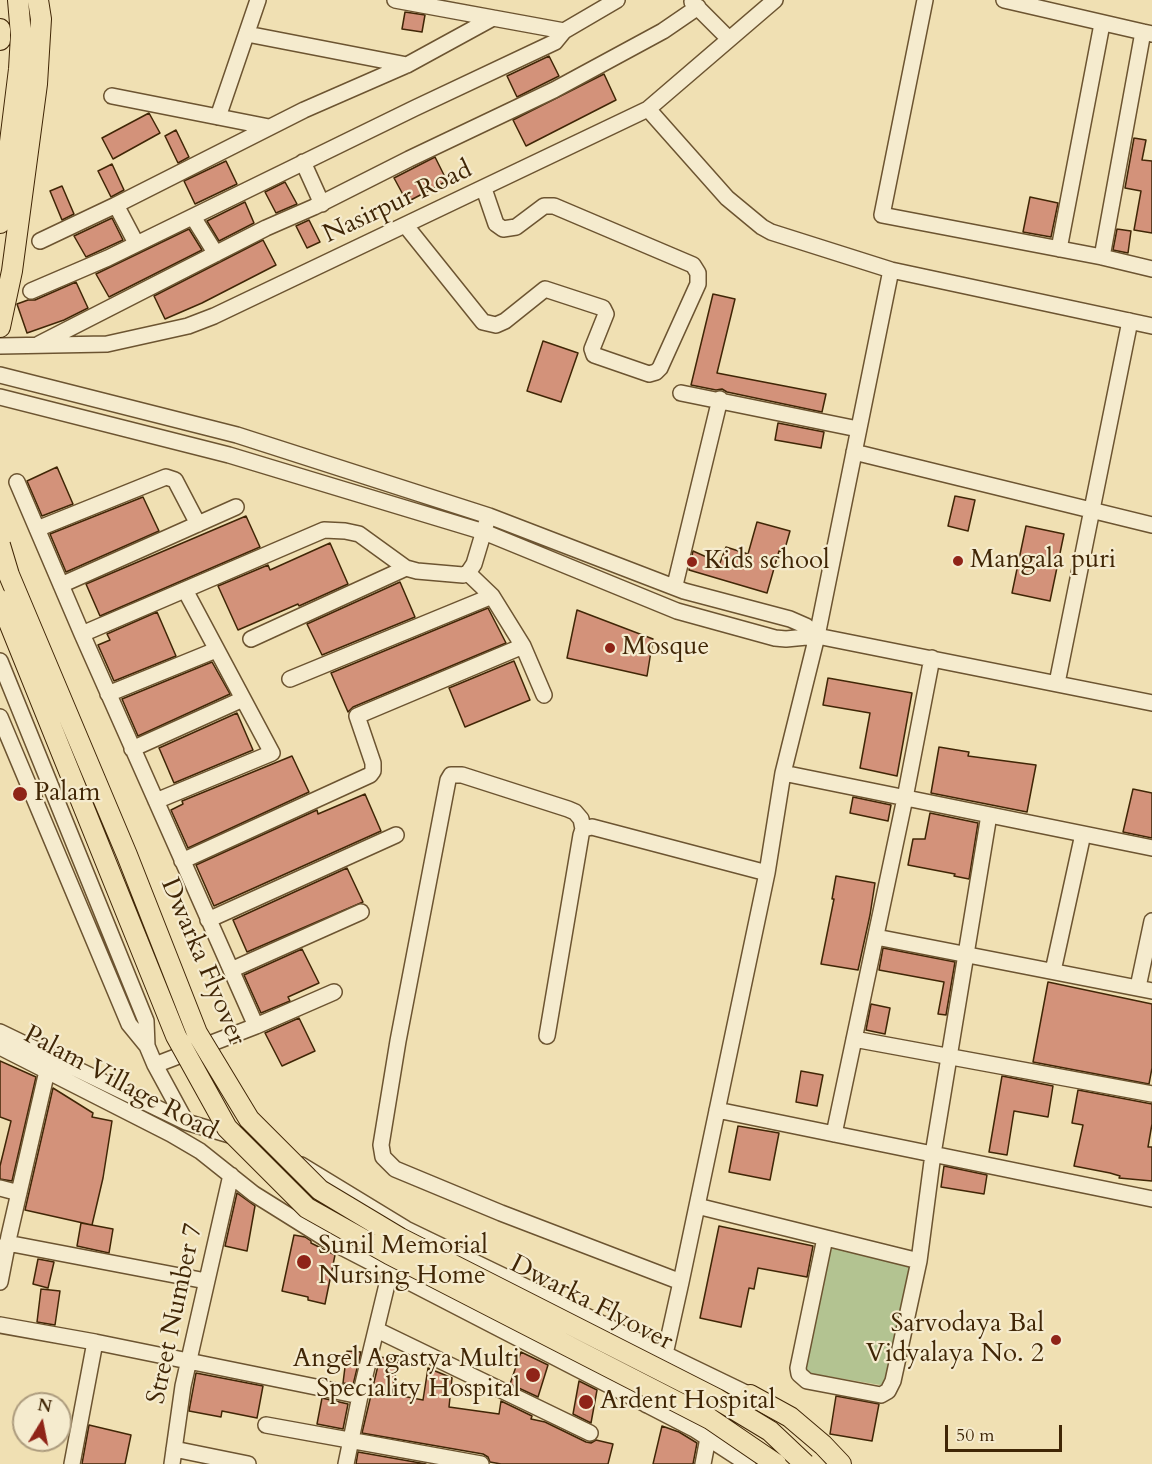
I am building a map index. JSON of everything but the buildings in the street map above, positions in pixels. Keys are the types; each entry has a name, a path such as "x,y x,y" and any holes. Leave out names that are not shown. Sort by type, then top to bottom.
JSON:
{"main road":[{"path":"0,223 19,69 21,35 18,0"},
{"path":"0,327 12,271 37,84 40,9"},
{"path":"0,29 0,40"},
{"name":"Dwarka Flyover","path":"0,545 9,575 128,855 197,1033 249,1119 320,1190 400,1238 717,1399 770,1431 805,1464"},
{"name":"Dwarka Flyover","path":"0,600 176,1036 227,1128 306,1208 389,1254 710,1419 776,1464"},
{"path":"750,1395 790,1417 823,1444 841,1464"}],"street":[{"path":"218,117 258,0"},
{"path":"395,0 564,31"},
{"path":"31,291 108,258 555,42 564,31 617,0"},
{"path":"925,0 882,215 1102,257 1152,269"},
{"path":"1004,0 1148,33 1102,257"},
{"name":"Nasirpur Road","path":"0,346 107,344 188,326 214,316 648,109 772,1"},
{"path":"36,345 266,228 322,204 614,59 663,32 694,4 729,39"},
{"path":"40,241 269,127 407,65 493,18"},
{"path":"1059,249 1102,24"},
{"path":"246,34 407,65"},
{"path":"112,96 269,127"},
{"path":"648,109 727,198 762,227 784,237 891,270 1152,326"},
{"path":"303,162 322,204"},
{"path":"406,226 483,321 496,325 506,321 545,289 603,308 606,314 592,349 594,355 649,374 656,372 660,368 698,284 698,273 693,265 554,206 544,206 516,227 503,229 496,224 484,189"},
{"path":"116,205 136,243"},
{"path":"193,217 216,254"},
{"path":"647,1405 665,1354 681,1282 767,873 783,773 817,636 891,270"},
{"path":"1057,683 1130,321"},
{"path":"0,375 237,435 489,516 675,585 684,591 790,618 806,626 817,636"},
{"path":"681,393 720,399 858,429"},
{"path":"0,398 229,455 484,532 677,611 775,638 817,636 1152,703"},
{"path":"675,585 720,399"},
{"path":"854,452 1152,525"},
{"path":"308,479 311,459"},
{"path":"37,529 166,477 175,480 198,524"},
{"path":"17,482 132,749 256,1026"},
{"path":"61,585 236,507"},
{"path":"468,573 474,564 489,516"},
{"path":"82,634 324,530 345,531 359,534 406,568 429,572 468,573 492,596 523,646 544,695"},
{"path":"251,639 406,568"},
{"path":"156,801 272,753 185,590"},
{"path":"290,680 492,596"},
{"path":"182,861 370,775 373,771 373,763 357,716 523,646"},
{"path":"108,694 216,650"},
{"path":"834,1134 932,658"},
{"path":"0,661 146,1022 147,1046"},
{"path":"132,749 243,699"},
{"path":"0,717 129,1024 147,1046 200,1151"},
{"path":"783,773 1152,848"},
{"path":"547,1036 581,835 584,829 579,816 568,809 454,774 449,777 398,1041 381,1152 395,1169 501,1213 681,1282"},
{"path":"825,1238 798,1368 799,1374 807,1381 881,1395 888,1391 893,1381 919,1261 933,1154 989,815"},
{"path":"584,829 592,827 767,873"},
{"path":"1053,970 1083,834"},
{"path":"208,920 396,835"},
{"path":"231,970 361,912"},
{"path":"876,938 1145,989 1152,921"},
{"path":"155,1065 256,1026 334,992"},
{"name":"Palam Village Road","path":"0,1032 186,1122 267,1146 315,1172 406,1228 750,1395 818,1449 831,1464"},
{"path":"854,1039 1152,1094"},
{"name":"Palam Village Road","path":"0,1047 200,1151 254,1194 326,1239 647,1405 708,1438 748,1464"},
{"path":"0,1282 47,1071"},
{"path":"717,1110 1152,1198"},
{"name":"Street Number 7","path":"173,1456 183,1386 231,1175"},
{"path":"0,1188 19,1193"},
{"path":"697,1206 919,1261"},
{"path":"7,1243 206,1281"},
{"path":"346,1464 390,1272"},
{"path":"0,1325 360,1396"},
{"path":"377,1330 590,1433"},
{"path":"72,1464 95,1342"},
{"path":"266,1425 481,1464"},
{"path":"703,1464 708,1438"},
{"path":"173,1456 248,1464"}],"green space":[{"path":"829,1244 912,1264 886,1386 802,1372"}],"place":[{"name":"Mangala puri","path":"958,561"},
{"name":"Kids school","path":"692,562"},
{"name":"Mosque","path":"610,648"},
{"name":"Palam","path":"20,794"},
{"name":"Sunil Memorial Nursing Home","path":"304,1262"},
{"name":"Sarvodaya Bal Vidyalaya No. 2","path":"1056,1340"},
{"name":"Angel Agastya Multi Speciality Hospital","path":"533,1375"},
{"name":"Ardent Hospital","path":"586,1402"}]}
